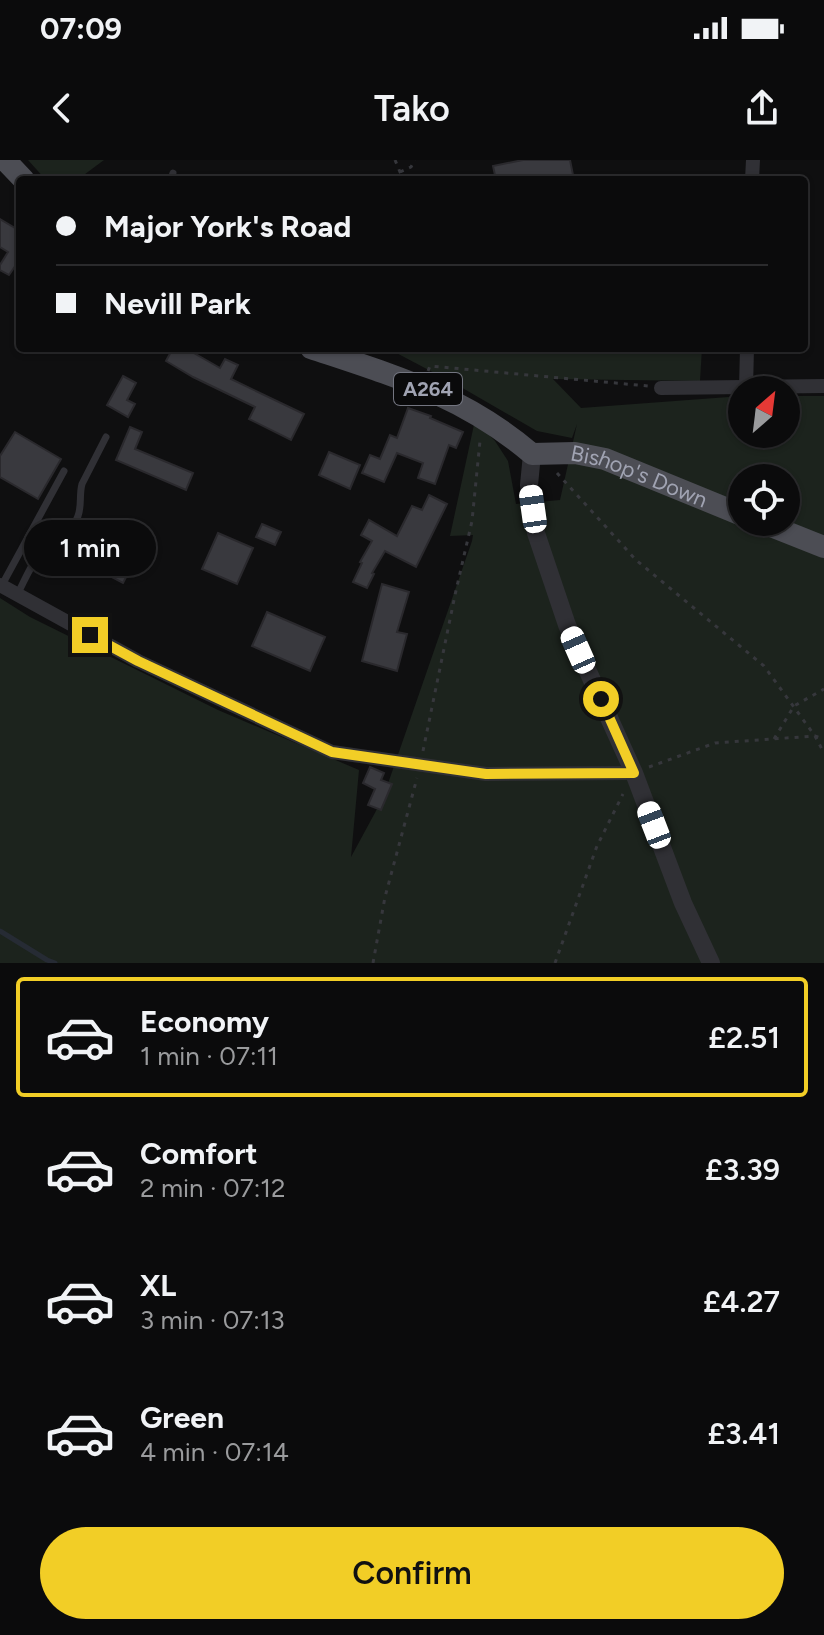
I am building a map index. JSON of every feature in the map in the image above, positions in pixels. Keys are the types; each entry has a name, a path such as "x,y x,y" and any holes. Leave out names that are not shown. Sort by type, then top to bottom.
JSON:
{"main road":[{"path":"5,160 20,176"},
{"name":"A264","path":"323,352 423,386 458,403 512,437 532,454"},
{"name":"Bishop's Down","path":"532,454 575,453 605,459 728,509"},
{"path":"796,536 824,547"}],"street":[{"path":"746,376 747,352"},
{"path":"800,387 824,386"},
{"path":"661,388 728,388"},
{"path":"532,454 529,485 536,533 567,625 634,773 683,903 711,963"},
{"path":"1,586 138,661 332,752 486,774 634,773"}],"lane":[{"path":"17,595 37,558 75,522 82,484 106,437"},
{"path":"1,586 64,471"}],"path":[{"path":"395,160 403,176"},
{"path":"400,172 411,167 415,160"},
{"path":"423,386 430,366 661,388"},
{"path":"373,963 385,897 420,764 472,521 482,417"},
{"path":"558,473 636,560 764,666 824,753"},
{"path":"774,739 794,706 824,689"},
{"path":"555,963 597,846 634,773 715,743 815,736 824,739"}],"shaded area":[{"path":"28,160 104,160 82,176 42,176"},
{"path":"395,352 702,352 700,381 553,379 581,408 728,397 728,448 800,448 800,396 824,396 824,963 0,963 0,598 30,617 218,710 359,770 351,857 383,798 472,541 473,535 450,536 475,420 495,441 508,461 516,504 560,500 577,424 572,438 537,431"}],"building":[{"path":"523,160 570,160 573,176 495,176 493,166"},
{"path":"0,219 16,229 16,265 9,275 0,270 8,252 0,247"},
{"path":"171,352 192,352 220,368 225,359 238,365 231,379 304,414 291,440 249,419 255,407 166,361"},
{"path":"123,376 136,383 127,400 135,404 128,417 107,405"},
{"path":"408,408 463,432 456,448 449,445 435,484 418,478 423,463 397,453 384,482 362,473 370,455 380,459 390,435 397,438"},
{"path":"130,427 142,432 135,449 193,473 186,490 116,460"},
{"path":"15,432 61,459 38,499 0,477 0,456"},
{"path":"329,452 360,465 350,489 319,475"},
{"path":"429,495 447,504 416,567 385,551 367,588 353,582 372,541 361,535 369,520 397,536 412,506 422,510"},
{"path":"103,524 143,545 123,583 83,562"},
{"path":"262,524 281,532 275,545 256,537"},
{"path":"218,533 253,548 237,584 202,569"},
{"path":"382,584 409,592 397,632 407,634 397,671 362,661"},
{"path":"267,612 325,637 310,671 252,646"},
{"path":"370,767 384,773 381,780 392,784 381,810 368,805 375,789 363,783"}],"waterway":[{"path":"0,931 55,963"}],"route":[{"path":"90,635 138,661 332,752 486,774 634,773 601,699"}]}
